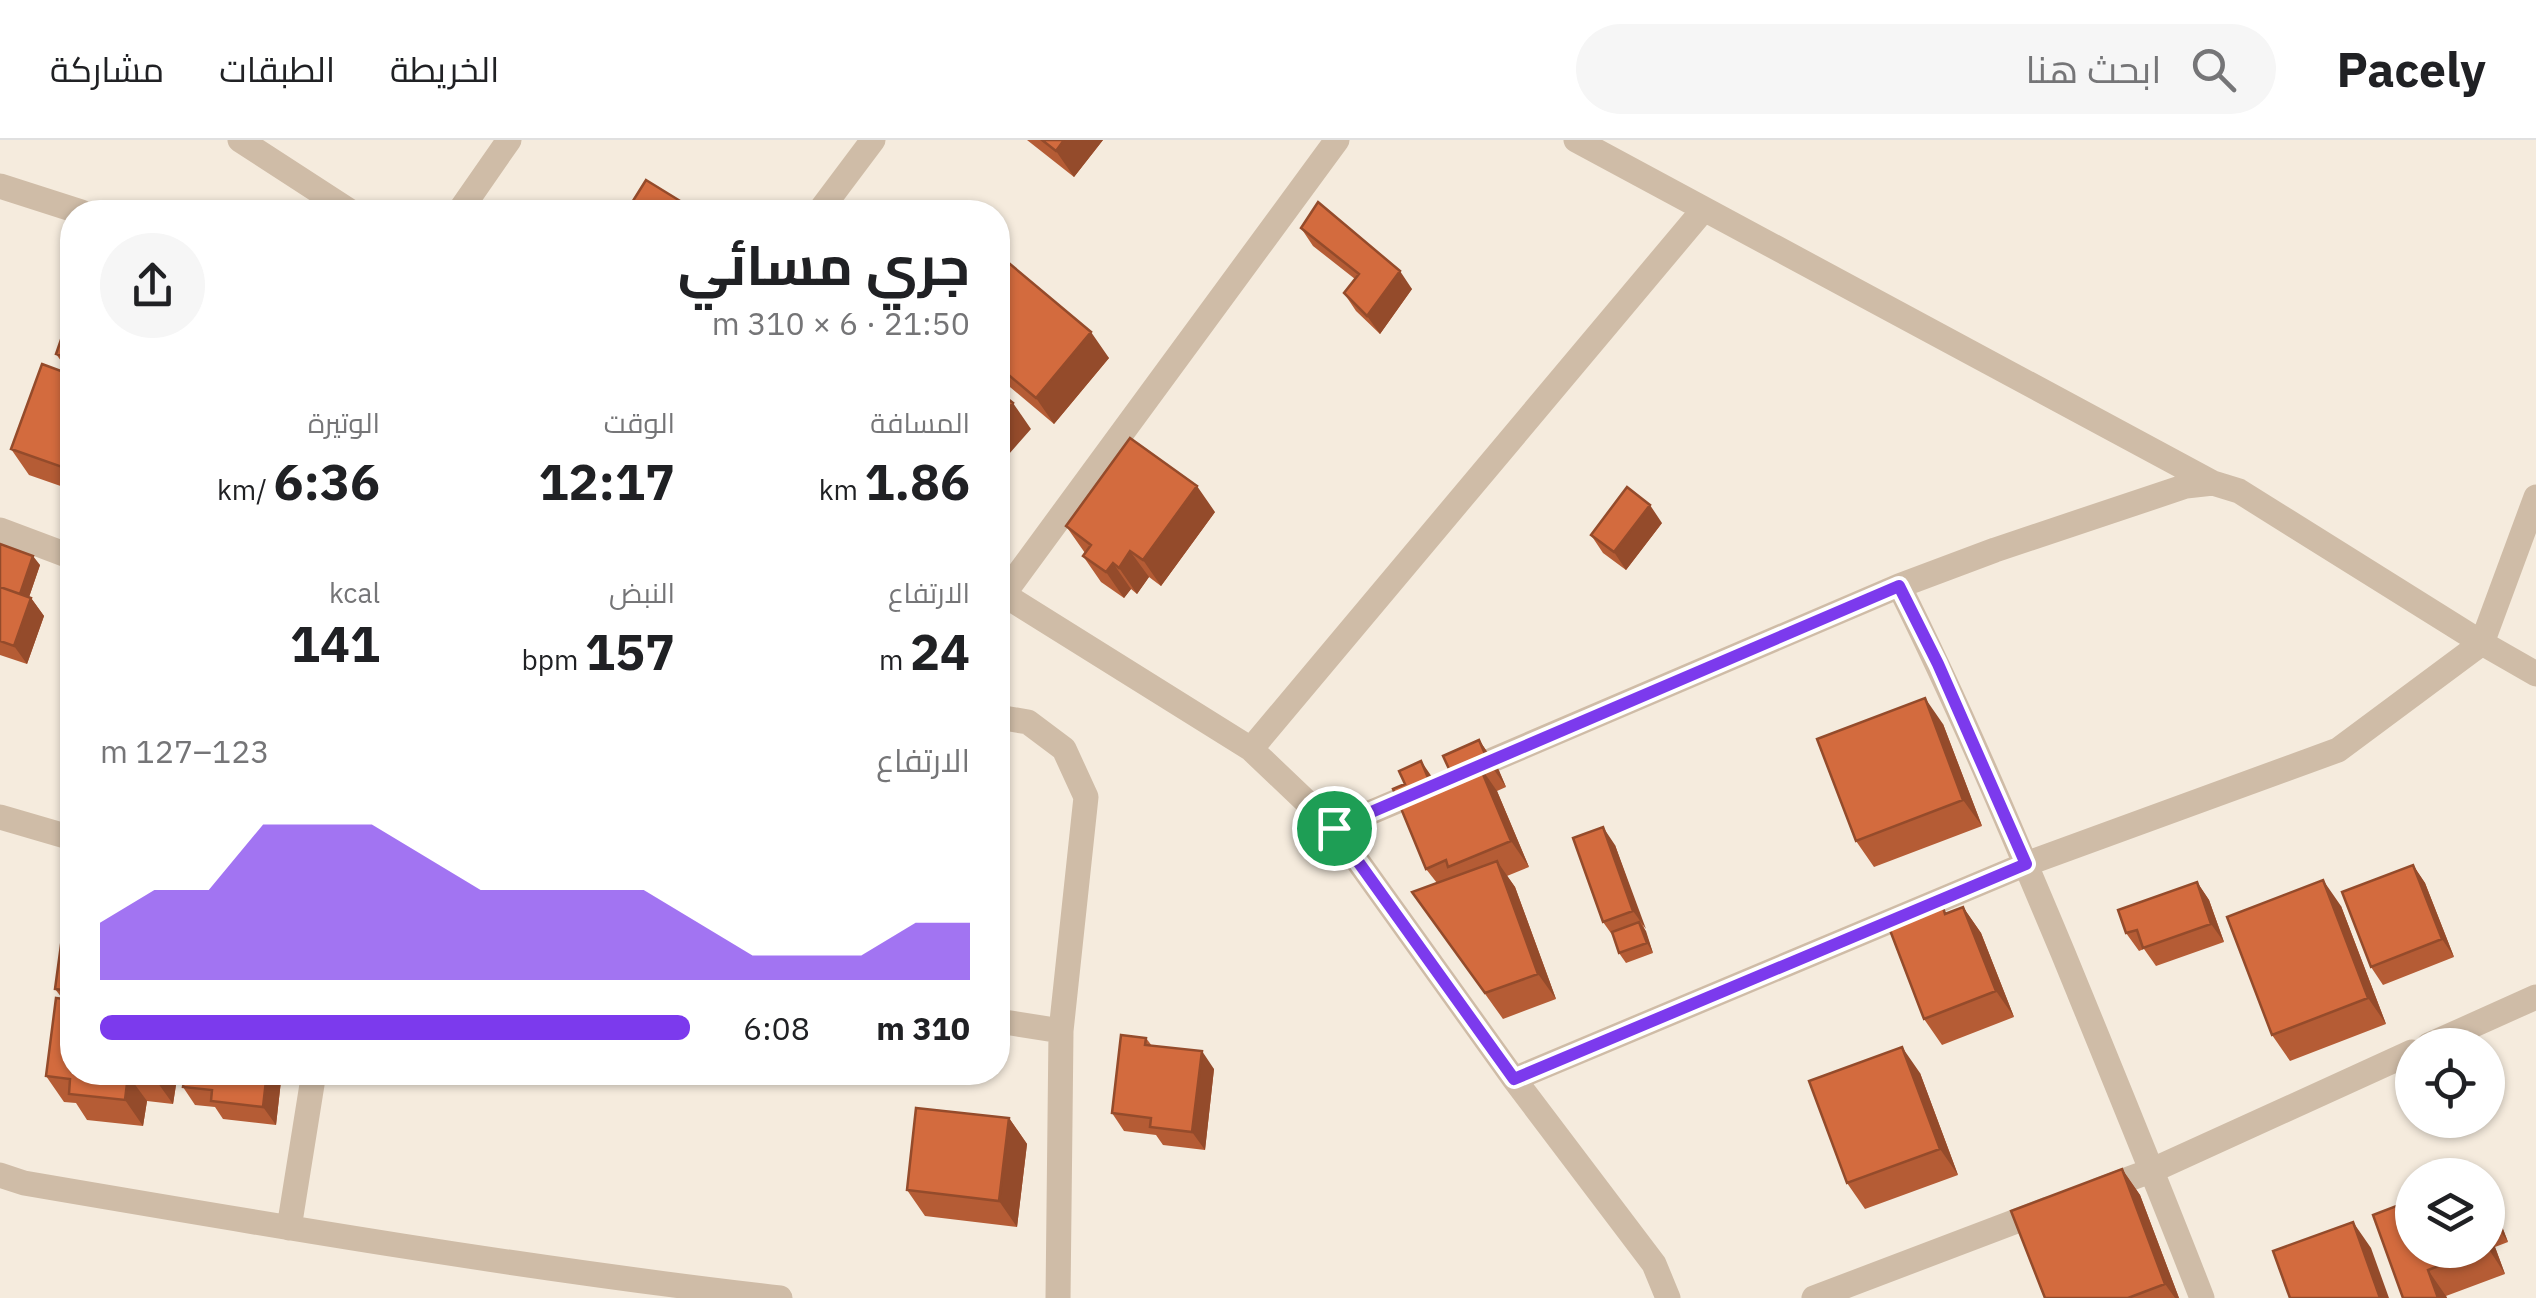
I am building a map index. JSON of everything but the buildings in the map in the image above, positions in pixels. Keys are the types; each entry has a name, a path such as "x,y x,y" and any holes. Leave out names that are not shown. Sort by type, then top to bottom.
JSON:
{"street":[{"path":"240,140 332,200"},
{"path":"467,200 508,140"},
{"path":"828,200 873,140"},
{"path":"1010,580 1337,140"},
{"path":"1576,140 2214,483 2239,491 2536,674"},
{"path":"0,186 60,205"},
{"path":"1250,749 1704,208"},
{"path":"1334,828 1899,586 2186,486 2214,483"},
{"path":"1514,1079 2026,864 2338,750 2482,644 2536,497"},
{"path":"0,530 60,552"},
{"path":"1899,586 1938,664 2026,864 2202,1298"},
{"path":"1010,599 1250,749 1334,828 1514,1079 1654,1264 1668,1298"},
{"path":"1010,719 1028,722 1064,749 1086,797 1062,1031 1058,1298"},
{"path":"0,817 60,834"},
{"path":"2467,1028 2536,997"},
{"path":"1010,1023 1062,1031"},
{"path":"1814,1298 2152,1170 2395,1060"},
{"path":"290,1228 312,1085"},
{"path":"0,1174 24,1184 290,1228 780,1298"}],"route":[{"path":"1899,586 1938,664 2026,864 1514,1079 1334,828 1899,586"}]}
